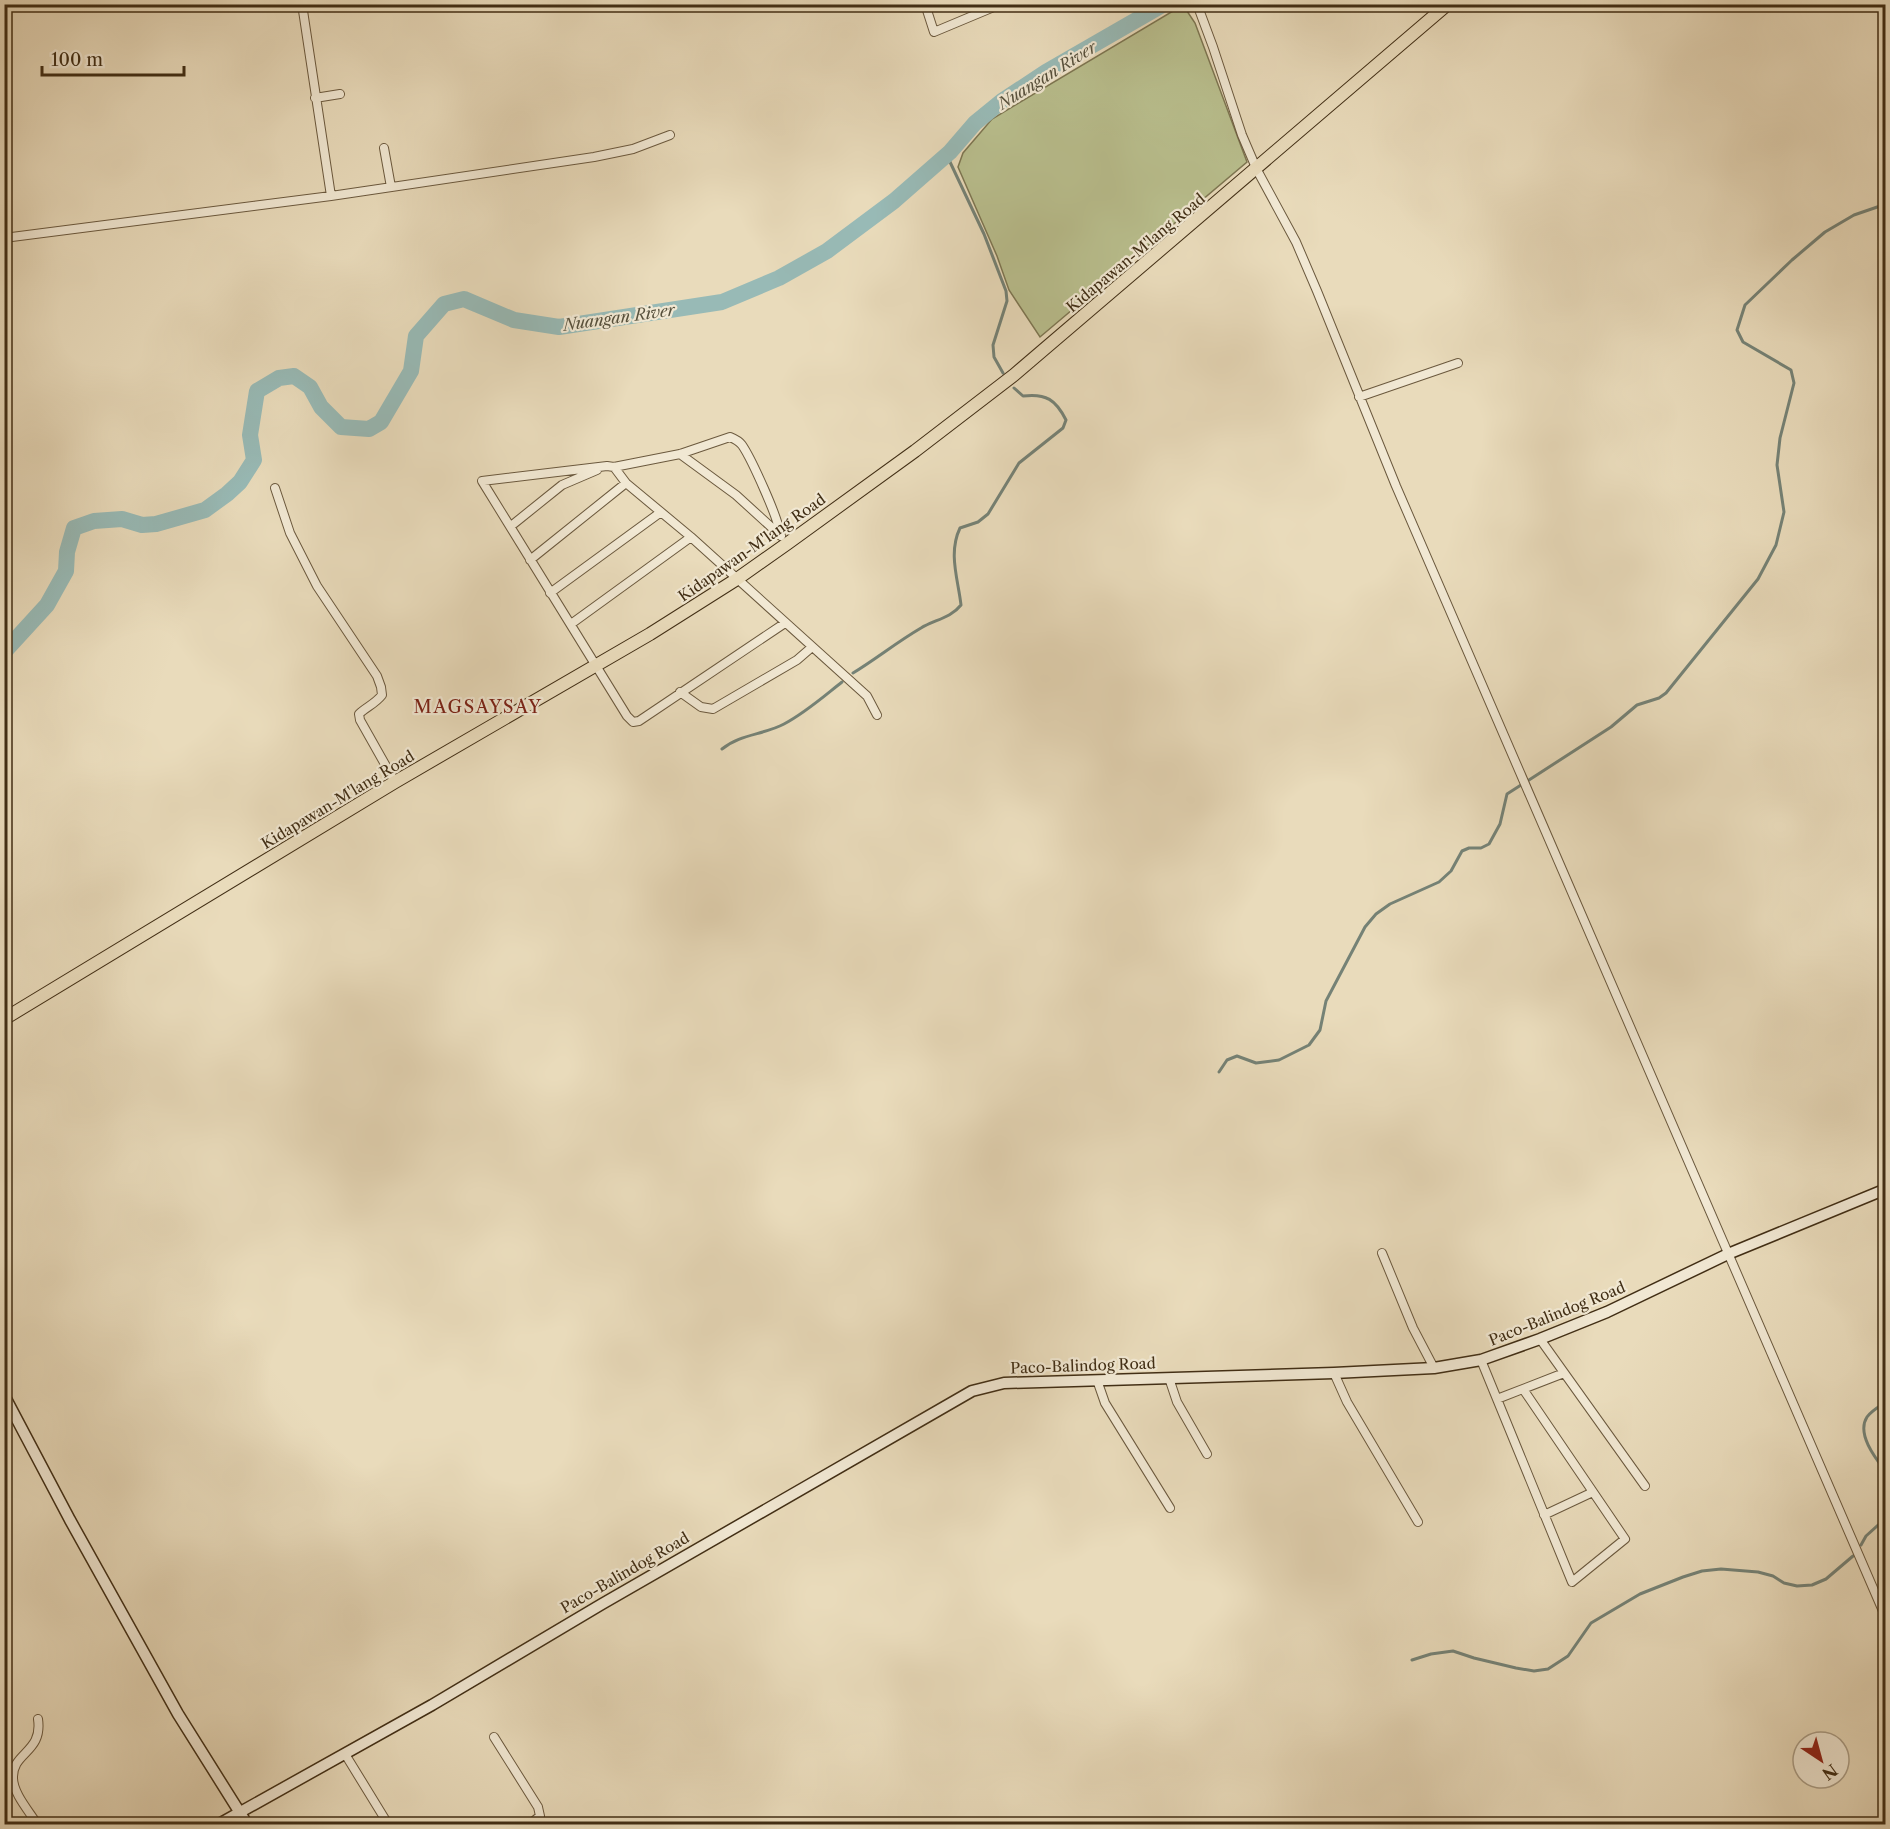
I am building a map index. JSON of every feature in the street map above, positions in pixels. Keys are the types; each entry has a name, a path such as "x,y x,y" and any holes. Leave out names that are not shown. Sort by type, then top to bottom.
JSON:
{"main road":[{"name":"Kidapawan-M'lang Road","path":"4,1019 395,782 650,634 737,579 784,539 915,451 1014,375 1257,170 1448,4"}],"street":[{"path":"302,4 331,196"},
{"path":"925,4 934,32 1001,4"},
{"path":"1197,6 1242,135 1257,170 1296,243 1359,398 1886,1618"},
{"path":"315,98 340,94"},
{"path":"4,238 331,196 594,157 650,144 670,135"},
{"path":"384,148 391,187"},
{"path":"1359,398 1458,363"},
{"path":"784,539 775,513 739,441 730,437 680,454 611,466 482,481 627,716 633,722 639,721 785,623"},
{"path":"680,454 736,495 784,539"},
{"path":"611,466 626,483 691,537 867,696 878,715"},
{"path":"511,526 562,484 611,466"},
{"path":"530,560 626,483"},
{"path":"275,488 290,533 317,586 377,676 382,696 363,710 360,720 395,782"},
{"path":"550,593 661,512"},
{"path":"571,624 691,537"},
{"path":"680,692 701,707 714,709 797,660 812,647"},
{"name":"Paco-Balindog Road","path":"219,1824 345,1754 972,1392 1004,1383 1334,1373 1434,1368 1481,1360 1607,1312 1728,1254 1886,1189"},
{"path":"1382,1253 1413,1328 1434,1368"},
{"path":"1540,1339 1645,1486"},
{"path":"1481,1360 1572,1582 1624,1539 1523,1389"},
{"path":"1334,1373 1347,1402 1418,1522"},
{"path":"1497,1399 1564,1373"},
{"path":"1169,1378 1177,1402 1207,1454"},
{"path":"1097,1380 1105,1403 1170,1508"},
{"path":"4,1395 172,1704 208,1765 247,1824"},
{"path":"1544,1515 1593,1492"},
{"path":"37,1824 16,1789 13,1778 18,1762 38,1737 38,1719"},
{"path":"494,1737 538,1807 540,1816 530,1824"},
{"path":"345,1754 388,1824"}],"green space":[{"path":"1183,5 1195,23 1247,162 1040,337 1009,290 997,256 958,167 963,153 992,119"}],"waterway":[{"name":"Nuangan River","path":"4,652 47,605 66,571 67,552 74,528 94,521 122,519 142,525 156,524 205,510 240,482 254,460 250,435 257,391 279,378 294,376 310,387 321,407 341,427 369,429 381,422 411,371 416,336 444,304 464,299 514,320 559,327 722,302 779,278 827,251 894,201 950,152 975,123 1002,101 1046,72 1164,4"},
{"path":"950,152 950,162 984,234 1006,291 1007,301 993,345 994,357 1003,373"},
{"path":"1529,780 1611,727 1637,705 1659,698 1666,693 1758,579 1776,545 1784,512 1777,465 1780,438 1794,383 1791,370 1743,342 1737,330 1745,305 1825,232 1854,215 1886,204"},
{"path":"853,673 903,639 947,616 961,605 954,556 956,537 960,528 978,522 988,514 1019,463 1063,428 1066,420 1054,403 1044,397 1023,396 1014,388"},
{"path":"722,749 736,740 784,724 807,710 842,682"},
{"path":"1219,1072 1227,1060 1237,1056 1256,1063 1279,1060 1309,1045 1320,1030 1326,1001 1365,927 1376,914 1390,904 1439,882 1451,871 1462,851 1469,848 1481,848 1489,844 1500,824 1507,794 1521,785"},
{"path":"1886,1402 1873,1411 1864,1424 1869,1446 1886,1472"},
{"path":"1861,1545 1866,1536 1886,1518"},
{"path":"1412,1660 1453,1651 1516,1668 1534,1671 1548,1669 1568,1656 1591,1623 1640,1594 1683,1577 1702,1571 1721,1569 1758,1572 1797,1586 1812,1585 1826,1579 1853,1556"}],"district":[{"name":"MAGSAYSAY","path":"478,707"}]}
